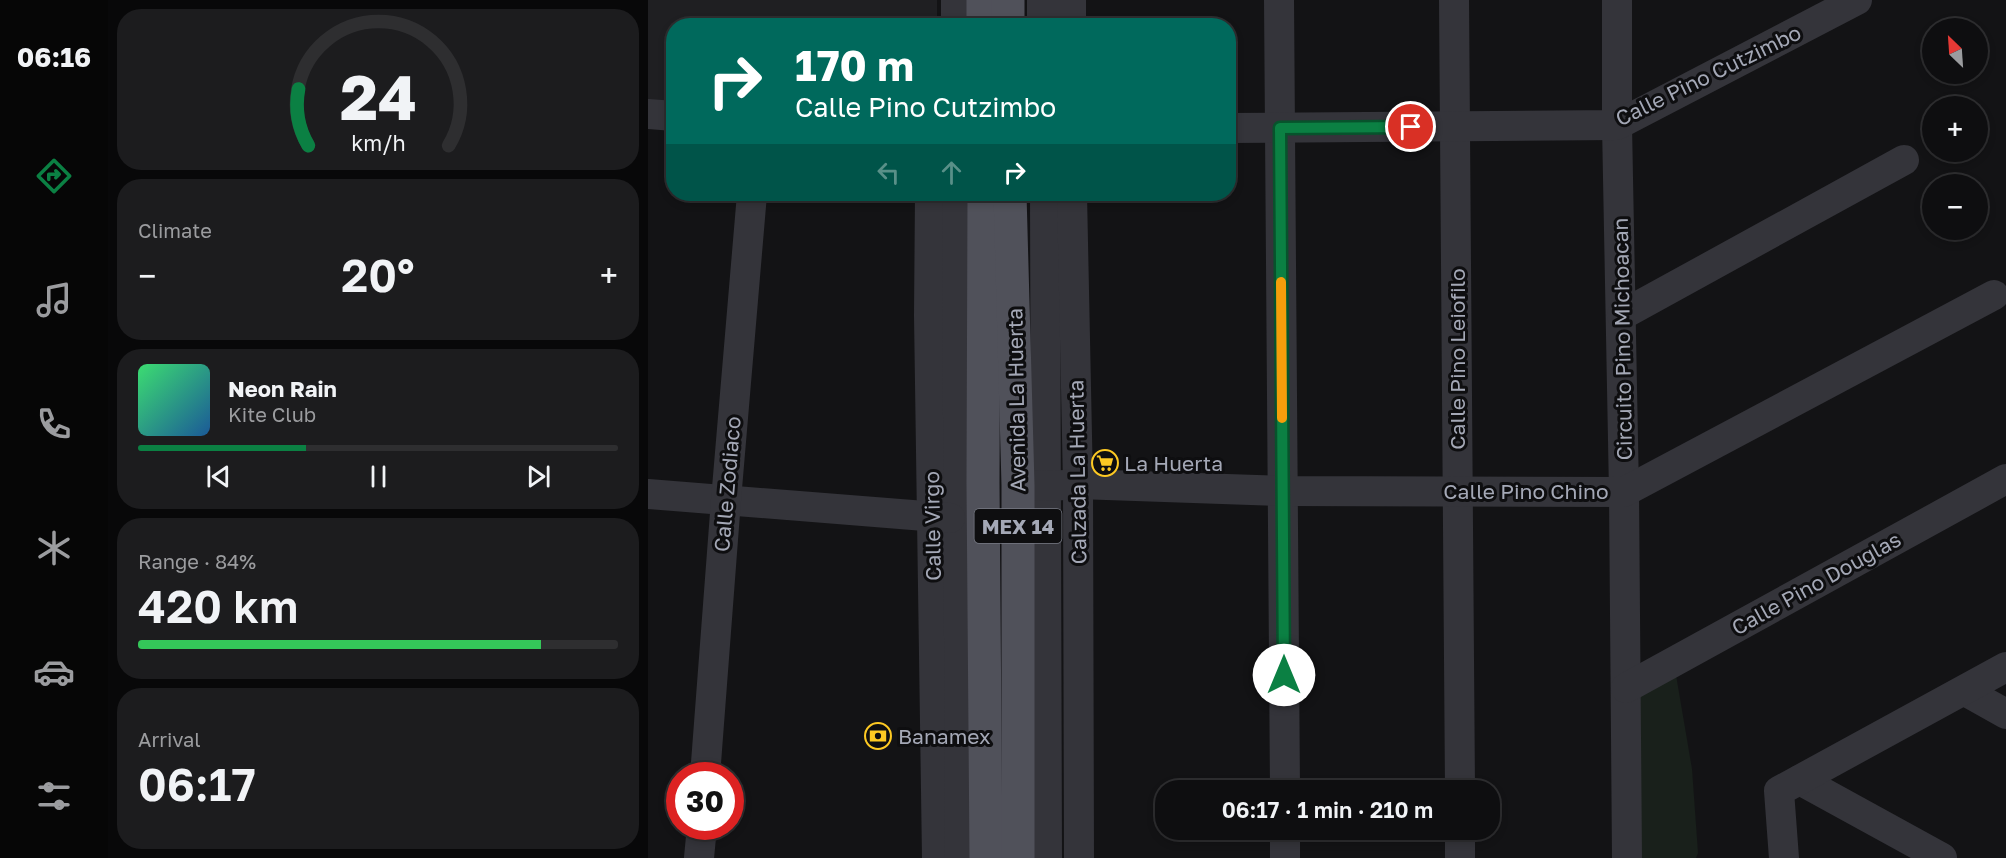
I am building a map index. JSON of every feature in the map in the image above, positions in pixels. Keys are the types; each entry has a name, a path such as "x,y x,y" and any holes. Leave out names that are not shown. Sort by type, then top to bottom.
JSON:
{"main road":[{"path":"983,0 983,18"},
{"path":"1008,0 1008,18"},
{"name":"Avenida La Huerta","path":"983,201 959,519 986,858"},
{"name":"Avenida La Huerta","path":"1011,201 1031,486 1018,858"}],"street":[{"path":"956,0 956,18"},
{"path":"1042,0 1042,18"},
{"path":"1071,0 1071,18"},
{"path":"1279,0 1285,780"},
{"name":"Calle Pino Leiofilo","path":"1454,0 1460,780"},
{"name":"Circuito Pino Michoacan","path":"1617,0 1627,858"},
{"name":"Calle Pino Cutzimbo","path":"1236,128 1617,125 1857,0"},
{"path":"648,114 666,115"},
{"path":"1622,315 1904,160"},
{"name":"Calle Zodiaco","path":"706,762 751,201"},
{"name":"Calle Virgo","path":"931,201 959,519 937,858"},
{"path":"957,201 960,858"},
{"name":"Calzada La Huerta","path":"1045,201 1031,486 1047,858"},
{"name":"Calzada La Huerta","path":"1072,201 1078,484 1079,858"},
{"name":"Calle Pino Chino","path":"1031,486 1078,484 1283,491 1624,492 1994,295"},
{"name":"Calle Pino Douglas","path":"1626,687 2006,479"},
{"path":"648,494 959,519"},
{"path":"1784,858 1779,790 2006,667"},
{"path":"1965,691 2006,714"},
{"path":"1800,780 1942,858"},
{"path":"699,858 701,840"},
{"path":"1285,840 1286,858"},
{"path":"1460,840 1460,858"}],"shaded area":[{"path":"648,0 937,0 937,18 666,18 666,106 648,105"},
{"path":"1676,675 1692,769 1698,853 1696,858 1632,858 1631,700"}],"slow traffic":[{"path":"1281,282 1282,418"}],"place":[{"name":"La Huerta","path":"1105,463"},
{"name":"Banamex","path":"878,736"}],"route":[{"path":"1284,675 1280,128 1411,127"}]}
